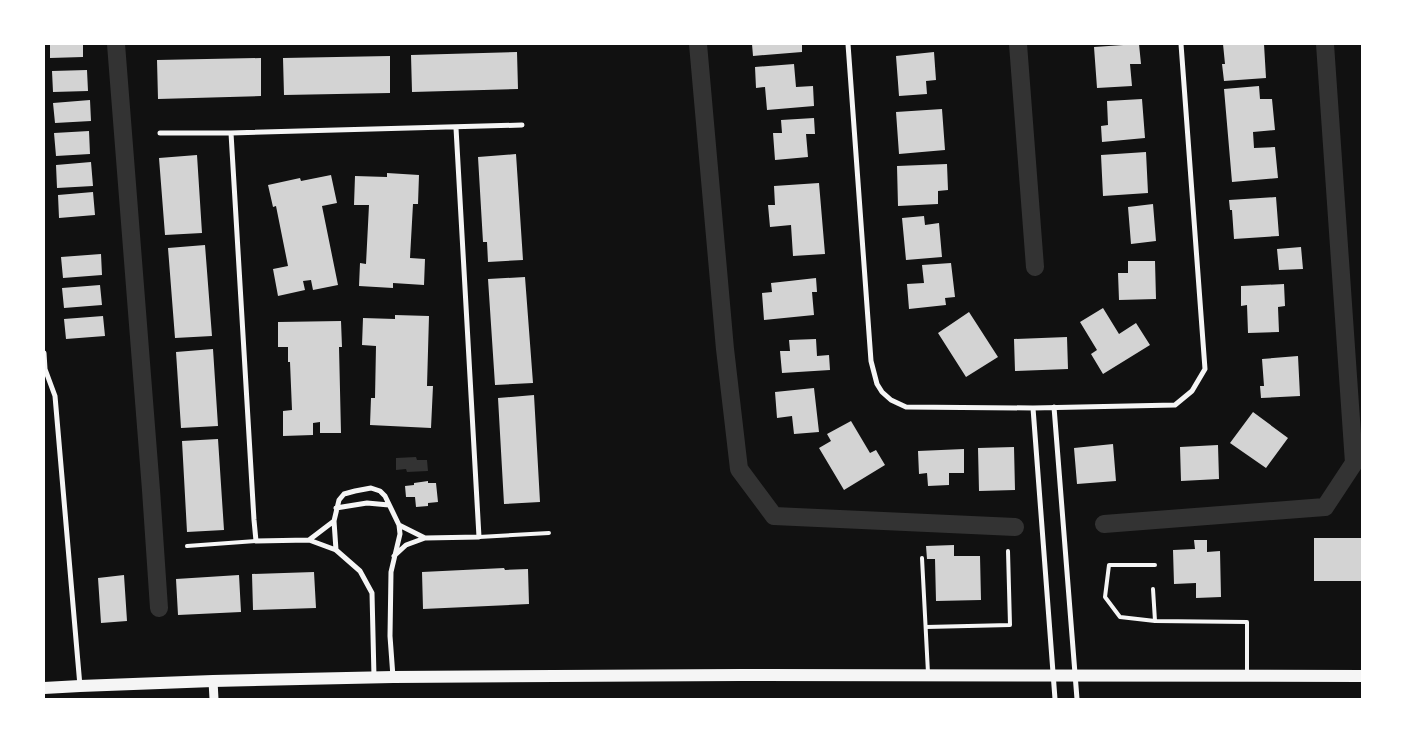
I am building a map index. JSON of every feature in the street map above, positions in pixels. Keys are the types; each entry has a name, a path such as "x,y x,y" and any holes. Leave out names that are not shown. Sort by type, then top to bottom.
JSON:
{"main road":[{"path":"44,688 213,681 393,677 1362,676"}],"street":[{"path":"848,44 871,361 877,384 890,400 906,407 1033,408 1175,405 1192,390 1205,369 1180,44"},
{"path":"160,133 231,133 522,125"},
{"path":"394,556 406,545 425,538 479,537 456,128"},
{"path":"231,133 256,541 309,540 336,550 360,571 372,593 374,678"},
{"path":"44,353 44,369 55,396 80,686"},
{"path":"1054,407 1076,699"},
{"path":"1033,408 1055,699"},
{"path":"336,550 334,521 339,500 344,494 372,488 380,491 385,496 399,525 400,534 391,572 390,636 393,677"},
{"path":"336,508 367,503 389,505"},
{"path":"309,540 334,521"},
{"path":"399,525 425,538"},
{"path":"213,681 214,699"}],"lane":[{"path":"479,537 549,533"},
{"path":"187,546 256,541"},
{"path":"926,627 1010,625 1008,551"},
{"path":"922,558 928,675"},
{"path":"1155,565 1108,565 1105,597 1120,616 1156,621 1247,622 1247,676"},
{"path":"1153,589 1156,621"}],"shaded area":[{"path":"416,457 417,460 427,460 428,471 407,472 406,469 396,470 396,458"}],"building":[{"path":"50,44 83,44 83,57 50,58"},
{"path":"752,44 802,44 802,52 753,56"},
{"path":"1139,44 1141,64 1130,64 1132,86 1097,88 1094,47"},
{"path":"1223,44 1264,44 1266,78 1224,81 1222,64 1225,64"},
{"path":"517,52 518,89 412,92 411,55"},
{"path":"934,52 936,80 926,81 927,94 899,96 896,56"},
{"path":"390,56 390,93 284,95 283,58"},
{"path":"261,58 261,96 158,99 157,60"},
{"path":"794,64 796,87 813,86 814,106 767,110 765,87 756,88 755,67"},
{"path":"87,70 88,91 53,92 52,71"},
{"path":"1259,86 1260,99 1272,99 1275,130 1253,132 1254,148 1275,147 1278,178 1232,182 1224,89"},
{"path":"1142,99 1145,138 1102,142 1101,126 1108,125 1107,101"},
{"path":"90,100 91,121 55,123 53,103"},
{"path":"942,109 945,150 899,154 896,112"},
{"path":"814,118 815,134 806,134 808,157 775,160 773,133 782,133 781,120"},
{"path":"89,131 90,154 56,156 54,133"},
{"path":"1146,152 1148,193 1103,196 1101,155"},
{"path":"516,154 523,260 488,262 487,242 483,242 478,157"},
{"path":"197,155 202,233 165,235 159,158"},
{"path":"91,162 93,186 57,188 56,165"},
{"path":"947,164 948,190 938,191 938,204 898,206 897,166"},
{"path":"387,173 419,175 418,204 413,204 410,258 425,259 424,285 393,283 393,288 359,286 360,263 366,264 369,205 354,205 355,176 387,177"},
{"path":"331,175 337,203 322,206 338,285 313,290 311,280 303,281 305,290 278,296 273,269 288,266 276,206 273,207 268,185 300,178 301,181"},
{"path":"819,183 825,254 793,256 791,225 770,227 768,205 775,205 774,186"},
{"path":"93,192 95,215 59,218 58,195"},
{"path":"1276,197 1279,236 1234,239 1232,210 1230,210 1229,200"},
{"path":"1153,204 1156,241 1131,244 1128,207"},
{"path":"924,216 925,225 939,223 942,257 906,260 902,218"},
{"path":"205,245 212,336 175,338 168,248"},
{"path":"1301,247 1303,269 1279,270 1277,249"},
{"path":"101,254 102,275 63,278 61,257"},
{"path":"1128,261 1155,261 1156,299 1119,300 1118,273 1128,273"},
{"path":"951,263 955,297 945,298 946,305 909,309 907,284 924,283 922,265"},
{"path":"525,277 533,383 495,385 488,279"},
{"path":"816,278 817,292 812,292 814,315 764,320 762,293 772,292 771,283"},
{"path":"1284,284 1285,306 1278,307 1279,332 1248,333 1247,305 1241,306 1241,286"},
{"path":"100,285 102,305 64,308 62,288"},
{"path":"1103,308 1119,334 1136,323 1150,345 1103,374 1091,354 1097,350 1080,322"},
{"path":"969,312 998,357 966,377 938,333"},
{"path":"395,315 429,316 427,386 433,386 431,428 370,425 371,398 375,398 376,346 362,345 363,318 395,319"},
{"path":"103,316 105,336 66,339 64,319"},
{"path":"341,321 342,347 339,347 341,433 320,433 320,422 313,423 313,435 283,436 283,411 292,410 290,362 288,362 288,347 278,347 278,322"},
{"path":"1067,337 1068,369 1015,371 1014,339"},
{"path":"816,339 817,356 829,355 830,370 782,373 780,351 790,351 789,340"},
{"path":"213,349 218,426 181,428 176,352"},
{"path":"1298,356 1300,396 1261,398 1260,386 1264,386 1262,359"},
{"path":"814,388 819,432 794,434 792,416 777,418 775,392"},
{"path":"534,395 540,502 504,504 498,398"},
{"path":"1253,412 1288,438 1266,468 1230,443"},
{"path":"851,421 870,453 876,450 885,465 844,490 819,448 831,441 827,434"},
{"path":"218,439 224,530 187,532 182,441"},
{"path":"1113,444 1116,481 1077,484 1074,448"},
{"path":"1218,445 1219,479 1181,481 1180,447"},
{"path":"1014,447 1015,490 979,491 978,448"},
{"path":"964,449 964,473 949,473 949,485 928,486 927,473 919,474 918,451"},
{"path":"428,481 428,483 436,483 438,502 428,503 428,506 416,507 415,497 406,497 405,486"},
{"path":"1314,538 1362,538 1362,581 1314,581"},
{"path":"1194,540 1207,540 1207,552 1220,551 1221,597 1196,598 1196,583 1174,584 1173,550 1195,549"},
{"path":"954,545 954,556 980,556 981,600 936,601 935,559 927,559 926,546"},
{"path":"504,568 505,570 528,569 529,604 423,609 422,572"},
{"path":"314,572 316,608 253,610 252,574"},
{"path":"124,575 127,621 101,623 98,578"},
{"path":"239,575 241,612 178,615 176,579"}],"waterway":[{"path":"116,44 159,608"},
{"path":"698,44 725,349 739,469 774,516 1015,527"},
{"path":"1018,44 1035,267"},
{"path":"1104,524 1325,507 1354,463 1325,44"}]}
